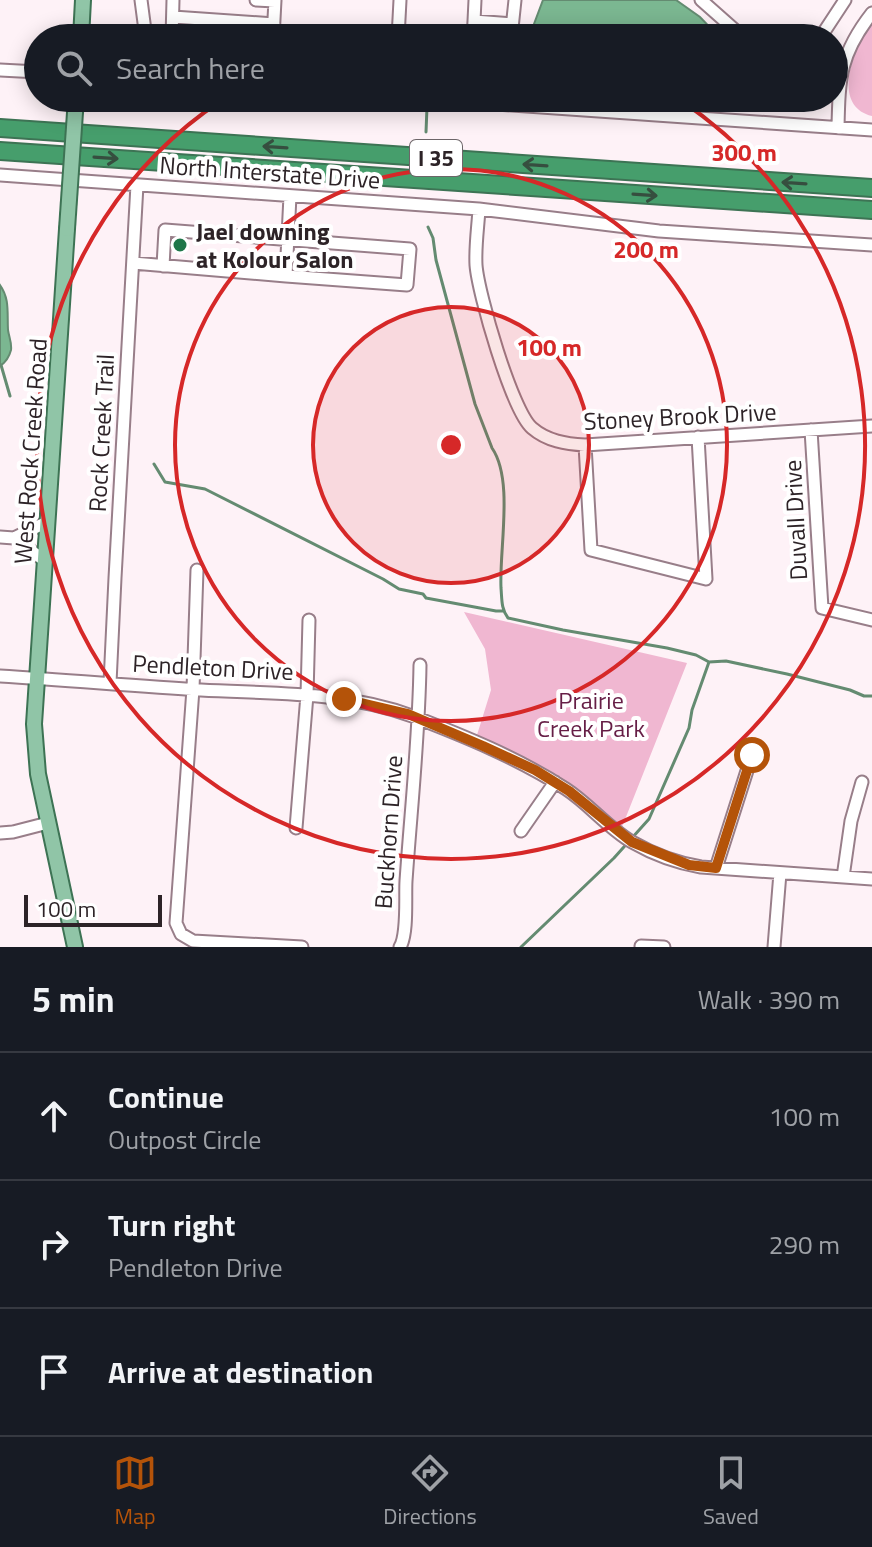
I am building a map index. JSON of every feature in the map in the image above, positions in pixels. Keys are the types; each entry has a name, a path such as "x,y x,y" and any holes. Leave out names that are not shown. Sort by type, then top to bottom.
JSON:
{"highway":[{"name":"I 35","path":"0,128 872,188"},
{"name":"I 35","path":"0,151 872,210"}],"main road":[{"path":"82,24 83,0"},
{"name":"West Rock Creek Road","path":"75,112 36,679 35,741 38,774 75,947"}],"street":[{"path":"141,0 144,24"},
{"path":"173,0 173,24"},
{"path":"173,17 274,24 275,0 256,0"},
{"path":"399,24 400,0"},
{"path":"474,24 475,0"},
{"path":"474,21 512,24 515,0"},
{"path":"701,0 728,24"},
{"path":"829,24 845,0"},
{"path":"848,51 872,13"},
{"path":"0,70 24,71"},
{"path":"642,112 872,130"},
{"path":"838,112 838,128"},
{"name":"North Interstate Drive","path":"0,175 479,209 659,231 872,245"},
{"name":"Rock Creek Trail","path":"110,683 137,185"},
{"path":"286,276 290,196"},
{"name":"Stoney Brook Drive","path":"479,209 478,276 514,401 526,422 542,435 562,443 585,445 872,426"},
{"path":"133,263 163,266 286,276 407,285 410,249 165,230 163,266"},
{"name":"Duvall Drive","path":"811,430 822,608 872,620"},
{"path":"585,445 591,550 706,579 698,437"},
{"path":"0,537 14,538 47,522"},
{"path":"14,538 45,561"},
{"path":"197,570 193,689 176,923 181,934 193,941 302,947"},
{"path":"296,828 307,695 309,620"},
{"name":"Buckhorn Drive","path":"400,947 405,937 420,665"},
{"name":"Pendleton Drive","path":"0,676 307,695 358,702 419,719 509,758 555,782 628,839 689,865 872,879"},
{"path":"716,868 752,755"},
{"path":"521,831 555,782"},
{"path":"843,877 851,821 862,782"},
{"path":"0,833 48,823"},
{"path":"774,947 780,873"},
{"path":"641,946 664,947"}],"green space":[{"path":"872,22 872,116 859,110 851,100 849,87 853,59"},
{"name":"Prairie Creek Park","path":"464,612 687,663 622,827 570,783 477,735 491,690 485,649"}],"shaded area":[{"path":"543,0 676,0 707,24 534,24"},
{"path":"0,285 7,301 11,347 8,358 0,366"}],"waterway":[{"path":"426,132 427,112"},
{"path":"428,227 475,404 499,462 504,496 501,588 508,618 667,648 696,655 709,662 726,661 872,696"},
{"path":"1,365 10,396"},
{"path":"154,464 165,482 205,489 399,589 423,594 426,598 502,611"},
{"path":"521,947 614,858 649,819 689,728 709,662"}],"place":[{"name":"Jael downing at Kolour Salon","path":"180,245"}],"route":[{"path":"344,699 408,714 535,770 569,791 632,842 674,860 701,867 716,868 752,755"}]}
